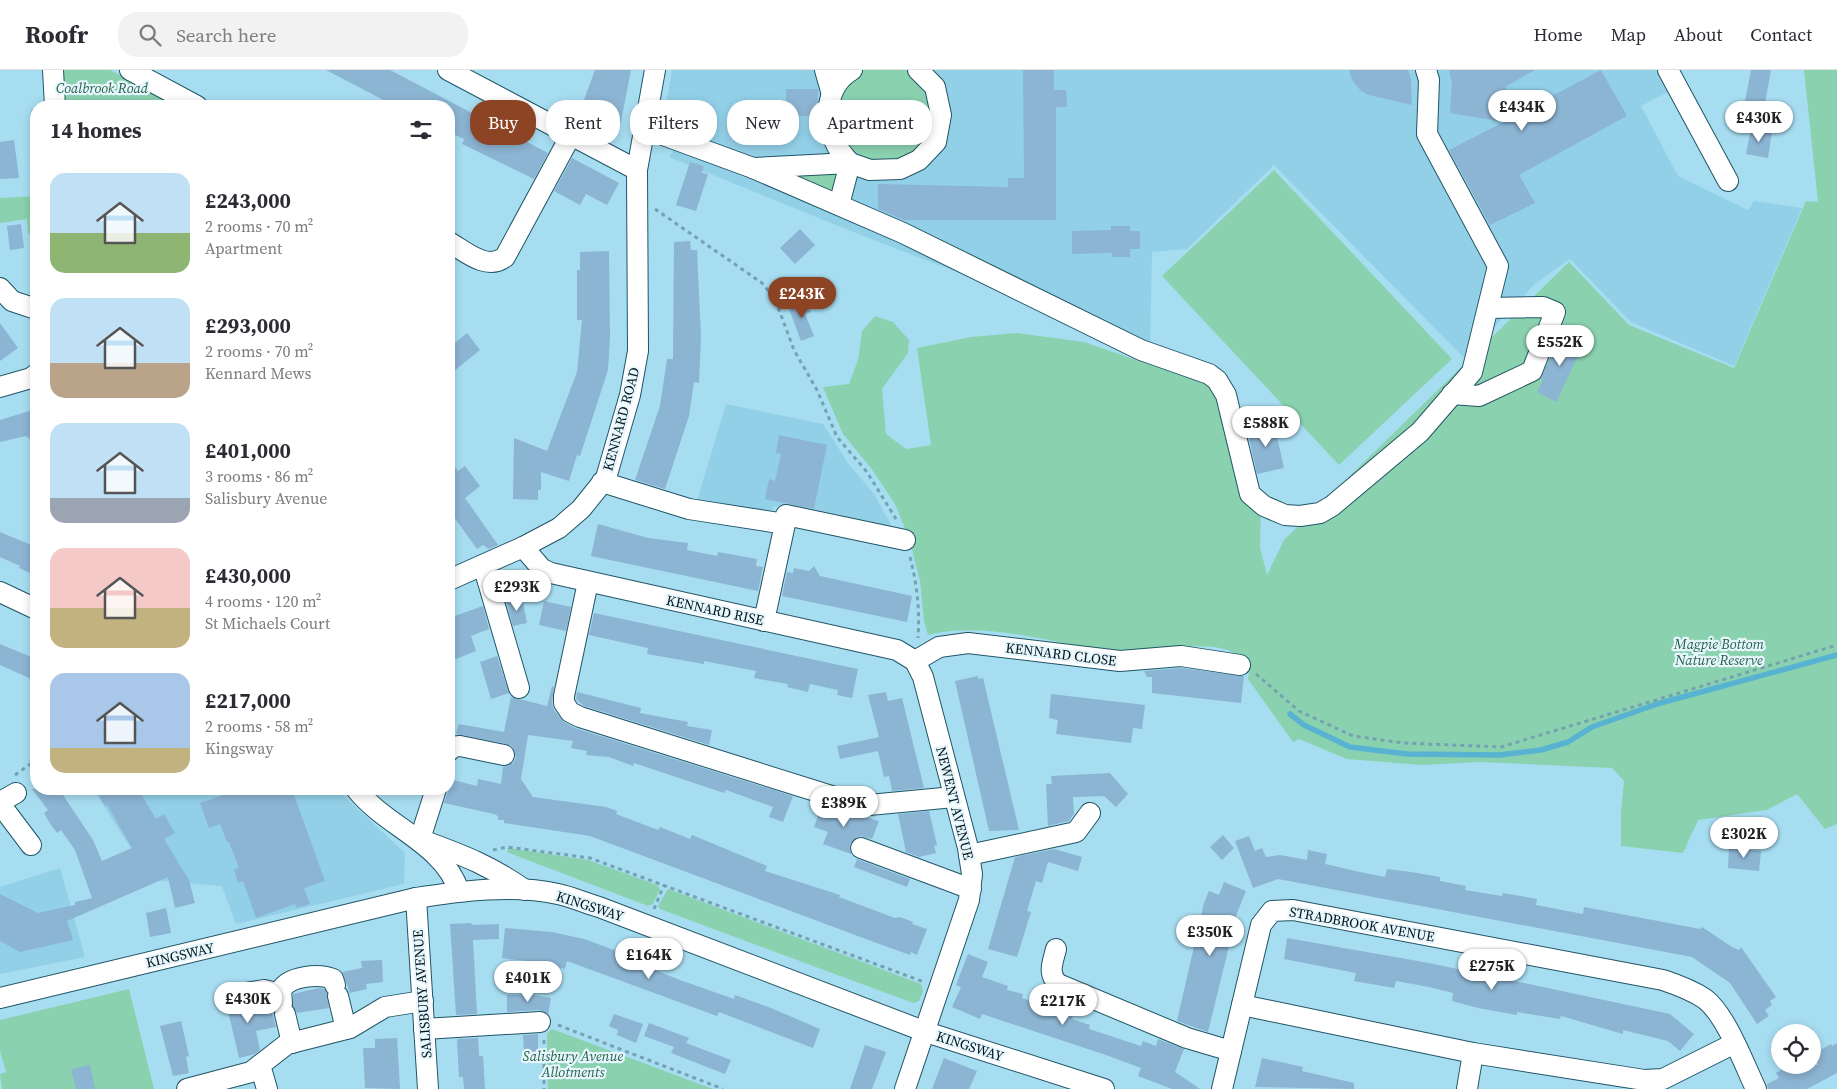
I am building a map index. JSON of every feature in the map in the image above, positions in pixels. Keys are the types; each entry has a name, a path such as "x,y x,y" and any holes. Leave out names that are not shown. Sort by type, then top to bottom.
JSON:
{"street":[{"path":"53,70 55,100"},
{"path":"130,70 187,100"},
{"path":"448,70 546,122"},
{"name":"KENNARD ROAD","path":"649,100 655,70"},
{"path":"825,70 831,91 827,116 836,144 850,163"},
{"path":"831,91 844,75 852,70"},
{"path":"753,168 850,163 870,170 900,169 919,160 936,142 941,115 935,87 918,70"},
{"path":"690,145 753,168 903,233 1141,350 1209,374 1217,380 1226,395 1247,489 1264,506 1285,515 1313,515 1332,506 1420,432 1472,372 1489,308 1498,266 1427,134 1429,80 1426,70"},
{"path":"1668,70 1728,181"},
{"path":"455,245 488,264 499,262 505,257 566,145"},
{"path":"590,145 637,170"},
{"name":"KENNARD ROAD","path":"455,577 523,547 558,528 574,515 606,478 630,395 638,351 636,196 637,170 641,145"},
{"path":"839,206 850,163"},
{"path":"0,288 12,301 30,306"},
{"path":"1452,394 1479,396 1532,371 1555,312 1543,307 1489,308"},
{"path":"0,387 30,378"},
{"path":"602,482 689,509 785,524"},
{"path":"764,621 786,515 905,540"},
{"name":"KENNARD RISE","path":"523,547 542,569 588,582 897,650 915,661"},
{"path":"483,565 519,688"},
{"path":"588,582 564,696 564,703 575,714 857,804 869,805 954,797"},
{"path":"0,592 30,606"},
{"name":"KENNARD CLOSE","path":"915,661 939,648 968,643 1120,661 1181,656 1240,664"},
{"name":"NEWENT AVENUE","path":"905,1089 926,1032 938,987 969,900 972,874 969,855 923,677 915,661"},
{"path":"455,747 504,755"},
{"path":"361,795 370,805 416,838 445,863 454,877 458,891"},
{"path":"416,838 434,795"},
{"path":"5,800 31,845"},
{"path":"969,855 1076,832 1090,813"},
{"path":"416,838 472,858 498,871 525,890"},
{"path":"861,848 971,888"},
{"name":"KINGSWAY","path":"0,998 416,898 458,891 525,890 557,894 648,926 926,1032 1104,1089"},
{"name":"SALISBURY AVENUE","path":"416,898 428,1089"},
{"name":"STRADBROOK AVENUE","path":"1222,1089 1261,925 1272,911 1293,910 1663,980 1686,988 1706,1000 1721,1017 1756,1089"},
{"path":"1056,949 1050,970 1052,979 1058,984 1187,1038 1231,1051"},
{"path":"292,1043 282,1004 284,985 290,982 318,976 333,979 346,1030"},
{"path":"245,993 264,990 282,1004"},
{"path":"187,1089 251,1072 292,1043 346,1030 385,1007 422,1001"},
{"path":"1242,1005 1473,1053 1652,1080 1662,1079 1733,1044"},
{"path":"424,1029 540,1022"},
{"path":"1467,1089 1473,1053"},
{"path":"260,1065 267,1089"}],"path":[{"path":"636,196 762,283 775,300 794,350 817,390 837,437 867,472 890,506 905,540 916,580 919,620 915,661"},
{"path":"1240,664 1248,668 1300,711 1354,736 1404,743 1501,747 1837,645"},
{"path":"472,858 507,846 590,858 938,987"},
{"path":"648,926 664,885"},
{"path":"544,1089 544,1036 540,1022 554,1024 723,1089"}],"shaded area":[{"path":"672,70 1659,70 1670,91 1641,106 1678,176 1748,210 1754,201 1802,208 1734,366 1631,322 1570,259 1535,284 1464,358 1274,165 1187,249 1152,252 1150,347 848,230 669,157 673,151 671,145 717,145 717,100 667,100"},
{"path":"726,404 823,424 848,463 874,494 895,532 774,506 770,517 696,504"},
{"path":"97,795 344,795 405,853 404,884 236,924 222,886 151,880"},
{"path":"60,868 85,957 0,974 0,887"}],"green space":[{"name":"Coalbrook Road","path":"58,70 110,70 168,100 60,100"},
{"path":"865,70 903,70 919,80 925,89 928,100 839,100 848,82"},
{"name":"Magpie Bottom Nature Reserve","path":"1804,70 1837,70 1837,824 1825,829 1797,794 1767,810 1698,820 1683,853 1621,846 1621,811 1624,781 1612,768 1480,762 1421,765 1347,759 1299,739 1293,742 1248,679 1251,663 1227,650 1199,646 1125,652 1002,632 977,630 952,631 928,635 924,621 920,581 909,538 895,504 871,468 843,434 823,387 849,384 858,360 862,331 875,316 893,322 909,340 908,353 882,389 886,434 906,449 931,445 917,348 971,337 1017,333 1084,342 1209,385 1223,393 1261,508 1260,547 1267,575 1284,540 1569,262 1629,325 1734,368 1806,201 1818,202"},
{"path":"850,145 923,145 907,156 883,162 865,158"},
{"path":"1274,170 1452,359 1339,465 1162,276"},
{"path":"835,171 838,188 829,194 789,176"},
{"path":"30,196 30,234 28,234 27,219 0,223 0,198"},
{"path":"508,848 588,860 657,885 660,889 653,904 648,906 507,852"},
{"path":"668,889 921,984 923,991 919,1001 913,1003 660,909 658,906"},
{"path":"129,989 154,1089 2,1089 0,1074 6,1072 0,1051 0,1020"},
{"name":"Salisbury Avenue Allotments","path":"552,1029 713,1089 548,1089 547,1034"}],"building":[{"path":"326,70 390,70 447,100 384,100"},
{"path":"595,70 631,70 620,123 620,100 584,100"},
{"path":"1023,70 1054,70 1054,90 1066,90 1067,107 1056,107 1056,220 904,220 878,209 878,184 1008,187 1008,178 1024,178"},
{"path":"1349,70 1408,70 1411,80 1412,105 1369,95 1361,91 1352,80"},
{"path":"1449,70 1535,70 1505,87 1520,113 1601,70 1627,116 1519,175 1535,203 1490,225 1449,150 1504,122 1450,113 1452,83"},
{"path":"1751,70 1771,70 1762,120 1742,117"},
{"path":"786,89 818,89 818,100 809,100 809,116 799,116 799,100 786,100"},
{"path":"455,104 470,112 470,145 533,145 548,153 534,179 462,144 464,139 455,135"},
{"path":"1751,128 1772,132 1768,158 1746,154"},
{"path":"14,140 19,178 0,179 0,142"},
{"path":"572,158 619,183 607,205 586,194 580,205 554,191"},
{"path":"690,162 704,166 702,173 708,174 696,211 676,205"},
{"path":"21,224 24,248 10,250 7,226"},
{"path":"1111,226 1130,226 1130,231 1140,231 1140,249 1130,249 1130,257 1112,257 1112,253 1072,254 1072,231 1111,230"},
{"path":"800,229 815,245 795,264 780,248"},
{"path":"690,241 691,250 697,250 701,336 699,383 694,382 689,416 665,489 635,480 660,406 667,359 673,359 674,242"},
{"path":"609,251 610,336 608,370 580,456 577,455 569,481 541,472 541,490 538,490 538,500 513,499 514,438 547,451 577,372 582,320 577,320 577,270 580,270 580,252"},
{"path":"806,299 811,312 805,314 814,336 801,341 788,306"},
{"path":"0,323 18,348 0,361"},
{"path":"467,333 480,350 455,370 455,343"},
{"path":"1562,333 1584,343 1556,402 1537,392 1543,380 1540,379"},
{"path":"30,411 30,439 26,436 0,442 0,420"},
{"path":"1274,423 1284,468 1257,474 1247,429"},
{"path":"779,435 827,445 814,509 765,499 769,479 775,481 781,454 776,453"},
{"path":"465,466 480,486 465,498 498,545 489,549 483,545 477,549 455,518 455,467 458,471"},
{"path":"598,524 648,538 688,543 687,550 717,556 718,552 757,559 756,566 763,567 758,591 591,556"},
{"path":"0,532 30,544 30,573 19,568 20,566 0,557"},
{"path":"814,566 820,576 912,596 907,622 782,596 787,572 793,573 794,568 809,571"},
{"path":"522,598 527,623 513,626 506,601"},
{"path":"544,601 571,607 566,631 539,625"},
{"path":"483,606 489,629 471,636 476,651 456,659 455,658 455,616"},
{"path":"594,613 858,669 852,698 837,695 838,690 810,684 808,692 787,687 788,684 754,678 756,671 704,661 704,664 647,654 648,648 589,635"},
{"path":"0,644 30,656 30,678 0,665"},
{"path":"497,656 509,693 491,699 480,662"},
{"path":"1181,668 1244,676 1241,703 1152,693 1152,677 1147,677 1144,671"},
{"path":"978,676 978,679 983,678 1019,830 989,831 955,681"},
{"path":"552,686 554,687 552,703 554,710 564,722 575,728 793,796 783,822 769,817 773,807 726,790 724,793 634,763 633,766 609,757 586,755 587,751 571,748 573,741 528,735 521,779 533,797 606,807 617,811 616,814 658,830 660,827 690,839 692,835 767,866 765,871 840,895 839,897 895,918 900,917 913,922 912,924 927,929 917,955 911,952 910,955 882,945 590,836 504,823 504,820 498,820 498,816 494,814 444,803 447,795 455,795 455,780 477,786 478,779 501,784 503,767 513,763 516,757 512,746 507,744 456,734 459,724 504,732 511,697 547,706"},
{"path":"577,692 641,708 640,713 688,722 687,726 712,730 709,745 584,706 576,699"},
{"path":"886,692 888,701 902,698 924,788 892,791 889,776 884,777 878,751 840,759 837,746 879,737 868,695"},
{"path":"1051,694 1145,705 1142,729 1133,728 1131,743 1056,734 1058,720 1049,718"},
{"path":"1110,773 1128,794 1116,807 1104,796 1073,797 1074,814 1069,821 1048,826 1046,784 1052,784 1051,776"},
{"path":"37,795 63,795 93,840 102,861 132,848 107,805 105,806 99,795 142,795 156,819 164,814 175,833 164,839 189,880 195,903 175,908 168,877 67,921 73,940 20,952 0,941 0,894 38,913 75,905 75,902 92,898 75,850 61,830 57,833 49,822 44,813 48,810"},
{"path":"223,795 294,795 325,881 304,888 310,904 297,908 295,904 256,918 243,881 238,883 234,869 239,868 229,842 227,842 220,824 209,828 200,803"},
{"path":"822,805 879,821 872,839 860,836 854,839 850,844 851,854 823,844 828,832 814,827"},
{"path":"929,811 937,845 934,846 936,853 919,857 906,852 898,814"},
{"path":"1223,835 1234,848 1222,860 1210,847"},
{"path":"1249,836 1255,851 1262,848 1266,857 1280,855 1307,860 1308,850 1327,854 1325,864 1385,877 1387,869 1411,872 1440,877 1440,881 1466,886 1465,890 1502,896 1503,893 1537,899 1536,905 1583,914 1584,907 1700,929 1702,927 1732,947 1739,950 1741,947 1776,997 1770,1001 1772,1005 1765,1010 1769,1016 1757,1024 1730,983 1692,957 1278,879 1253,888 1235,841"},
{"path":"1729,848 1761,851 1759,871 1728,868"},
{"path":"1054,849 1082,857 1078,871 1048,862 1042,883 1036,881 1027,911 1031,912 1017,957 988,949 1015,857"},
{"path":"857,859 910,879 907,887 854,867"},
{"path":"1224,882 1246,891 1229,933 1232,934 1208,1032 1177,1021 1204,903 1209,891 1219,895"},
{"path":"166,908 171,933 150,937 146,913"},
{"path":"471,923 472,925 499,924 499,939 473,940 477,1014 456,1015 450,924"},
{"path":"505,928 552,932 584,939 639,959 637,963 680,980 734,999 735,995 820,1029 813,1048 719,1012 717,1016 567,961 565,969 544,963 502,958"},
{"path":"1287,938 1429,963 1670,1014 1694,1034 1680,1051 1668,1041 1623,1030 1623,1034 1561,1016 1560,1019 1517,1012 1517,1015 1478,1008 1452,1001 1453,993 1429,987 1396,981 1394,988 1354,981 1356,973 1284,959"},
{"path":"968,954 988,962 982,977 1008,986 1007,990 1023,994 1022,998 1060,1011 1060,1008 1074,1013 1072,1019 1090,1025 1089,1029 1141,1046 1143,1041 1156,1046 1158,1039 1184,1049 1175,1072 1200,1089 1172,1089 1138,1076 1141,1068 982,1014 980,1019 952,1007 961,987 956,985"},
{"path":"382,960 383,982 366,984 367,989 350,993 342,972 362,968 361,961"},
{"path":"318,988 324,989 327,993 329,1008 297,1013 293,1006 293,994"},
{"path":"234,991 236,1001 241,1004 249,1004 251,1009 270,1006 276,1027 256,1031 260,1050 255,1054 239,1058 224,993"},
{"path":"507,995 533,995 551,998 548,1014 539,1010 507,1012"},
{"path":"614,1014 643,1024 636,1043 617,1035 618,1030 609,1026"},
{"path":"181,1021 189,1056 186,1057 189,1073 173,1076 160,1026"},
{"path":"649,1023 689,1038 686,1043 731,1060 725,1074 671,1053 674,1047 644,1036"},
{"path":"538,1034 538,1052 524,1052 523,1035"},
{"path":"397,1038 400,1089 365,1088 363,1048 375,1048 375,1039"},
{"path":"478,1038 479,1056 483,1056 485,1089 464,1089 463,1077 459,1077 457,1039"},
{"path":"1837,1043 1837,1073 1807,1089 1768,1089 1767,1084 1779,1078 1777,1074 1821,1074 1821,1050 1831,1044 1832,1046"},
{"path":"865,1045 886,1052 872,1089 850,1089"},
{"path":"944,1058 977,1071 969,1089 932,1089"},
{"path":"1262,1058 1303,1067 1302,1071 1354,1083 1354,1089 1255,1087"},
{"path":"90,1065 95,1089 76,1089 71,1069"}],"waterway":[{"path":"1290,714 1304,725 1350,747 1407,754 1500,755 1541,750 1568,742 1592,727 1657,704 1837,655"}]}
